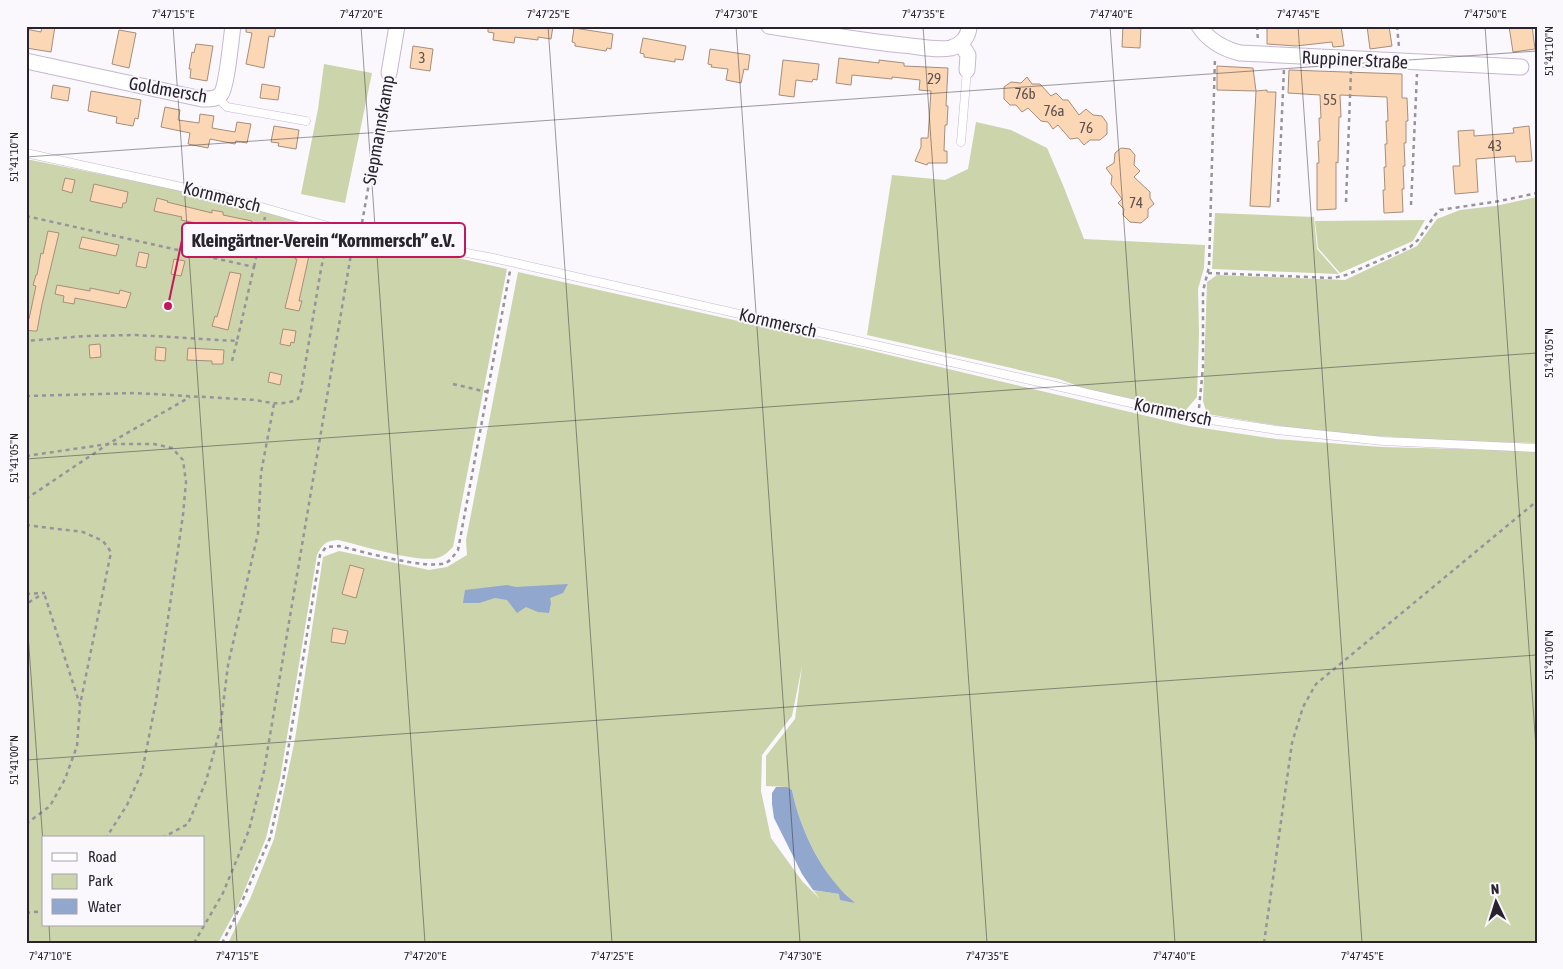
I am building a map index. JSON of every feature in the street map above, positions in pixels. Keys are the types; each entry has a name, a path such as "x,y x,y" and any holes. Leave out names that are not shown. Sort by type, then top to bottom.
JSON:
{"street":[{"path":"217,97 224,89 233,26"},
{"name":"Siepmannskamp","path":"389,73 397,26"},
{"path":"769,26 942,49 960,44 966,37 970,26"},
{"name":"Ruppiner Straße","path":"1199,26 1216,43 1240,54 1521,67"},
{"path":"960,44 968,55 967,70"},
{"name":"Goldmersch","path":"26,61 202,99 217,97"}],"lane":[{"path":"961,142 967,70"},
{"name":"Goldmersch","path":"217,97 227,107 306,120"},
{"name":"Kornmersch","path":"26,153 223,196 331,227 512,263 1197,418 1277,430 1383,442 1537,448"}],"path":[{"path":"1397,26 1401,62"},
{"path":"1197,418 1203,367 1203,291 1208,273 1216,43"},
{"path":"1278,202 1284,56"},
{"path":"1346,202 1351,60"},
{"path":"1411,205 1418,62"},
{"name":"Siepmannskamp","path":"205,924 223,893 249,830 264,771 352,248 363,222 389,73"},
{"path":"1208,273 1333,278 1346,275 1414,244 1434,215 1440,210 1537,193"},
{"path":"26,216 254,267"},
{"path":"232,362 263,224"},
{"path":"26,396 135,393 256,400 274,404 291,403 298,399 301,390 321,269 331,227"},
{"path":"222,943 234,922 270,838 283,781 320,555 326,547 338,546 417,564 434,565 446,563 458,550 512,263"},
{"path":"26,341 85,336 136,335 237,341"},
{"path":"453,384 488,392"},
{"path":"26,499 108,444 191,396"},
{"path":"166,836 188,824 206,781 220,730 228,665 258,533 261,473 274,404"},
{"path":"26,456 108,444 154,444 172,448 183,460 186,482 156,702 142,772 127,805 107,836"},
{"path":"1264,943 1292,742 1303,707 1316,684 1537,501"},
{"path":"26,525 83,532 103,541 111,552 80,705 77,746 65,779 50,806 26,824"},
{"path":"44,593 80,705"},
{"path":"26,594 44,593"},
{"path":"26,604 44,593"},
{"path":"26,913 42,911"},
{"name":"Siepmannskamp","path":"194,943 204,926"}],"green space":[{"path":"324,64 372,73 345,203 301,194 318,109"},
{"path":"976,122 1011,130 1047,148 1084,239 1205,245 1204,268 1198,289 1197,397 1185,411 1083,388 1059,379 867,335 892,175 945,180 968,169"},
{"path":"26,159 223,199 368,238 507,269 453,547 442,556 428,559 403,556 338,540 325,544 317,555 280,779 266,838 238,906 218,943 26,943"},
{"path":"1537,197 1537,443 1481,442 1323,433 1207,414 1203,401 1207,282 1217,275 1345,280 1417,246 1437,219 1460,210 1495,206"},
{"path":"1215,213 1314,217 1317,249 1339,274 1212,269"},
{"path":"1425,220 1413,241 1340,273 1318,248 1315,221"},
{"path":"518,272 864,349 1189,426 1276,439 1382,447 1537,451 1537,943 228,943 250,899 274,839 295,739 323,557 339,551 429,570 447,567 467,555 466,540","holes":["802,666 795,719 766,756 766,786 787,787 792,790 798,815 814,851 835,884 854,903 839,894 813,890 820,899 802,881 771,838 761,791 762,755 792,716"]}],"water":[{"path":"568,584 563,593 550,598 549,613 538,612 526,607 517,613 507,600 495,598 479,603 463,603 465,590 507,585 516,587"},
{"path":"776,787 787,787 792,790 798,814 814,852 838,887 855,903 840,900 839,894 813,890 802,874 774,818 772,793"}],"building":[{"path":"42,26 55,26 51,52 26,48 26,29 41,32"},
{"path":"246,26 276,26 274,37 269,36 264,68 246,64 252,33 246,32"},
{"path":"488,26 553,26 551,39 538,37 538,40 515,37 514,43 493,40 494,33 488,32"},
{"path":"1123,26 1141,26 1140,48 1122,47"},
{"path":"1267,26 1341,26 1344,46 1333,47 1332,42 1296,46 1267,44"},
{"path":"1367,26 1389,26 1392,46 1370,49"},
{"path":"1509,26 1532,26 1535,49 1513,52"},
{"path":"574,28 613,34 611,49 607,48 606,51 575,46 575,43 572,42"},
{"path":"119,30 136,33 129,68 112,64"},
{"path":"643,38 686,46 683,60 675,59 675,62 644,57 644,54 640,53"},
{"path":"196,44 213,46 207,81 190,78 191,69 189,69 192,52 194,53"},
{"path":"413,46 433,49 430,71 410,68"},
{"path":"710,49 750,55 748,70 744,69 741,83 726,80 728,69 711,67 712,65 708,64"},
{"path":"839,58 879,63 879,60 904,63 904,66 948,68 946,106 948,106 944,151 947,151 947,163 928,163 927,165 915,161 921,147 921,138 928,138 931,91 919,90 920,80 852,75 851,85 836,83"},
{"path":"783,60 819,64 817,80 813,79 812,82 796,80 794,97 779,95"},
{"path":"1217,66 1253,68 1256,91 1217,90"},
{"path":"1289,70 1402,74 1402,98 1407,98 1408,121 1406,121 1406,143 1404,143 1403,212 1384,213 1386,121 1388,121 1387,97 1340,95 1341,117 1339,117 1338,163 1336,162 1336,209 1317,210 1317,163 1319,163 1318,141 1320,141 1319,118 1321,118 1320,95 1288,93"},
{"path":"1027,77 1032,84 1040,84 1051,96 1056,93 1063,100 1068,100 1079,115 1086,109 1093,115 1102,116 1107,123 1107,134 1100,140 1090,140 1084,145 1078,138 1070,139 1058,125 1053,129 1048,122 1041,121 1028,108 1022,112 1016,105 1010,105 1004,99 1004,87 1011,82 1021,83"},
{"path":"262,84 280,87 278,100 260,98"},
{"path":"53,85 70,88 68,101 51,98"},
{"path":"1267,90 1267,92 1276,92 1270,207 1250,206 1256,91"},
{"path":"91,91 141,100 138,119 135,118 133,126 116,123 117,117 88,111"},
{"path":"165,107 180,110 178,120 199,123 200,114 214,116 212,128 235,132 237,122 251,124 247,143 236,141 235,144 210,139 208,148 188,144 190,133 161,127"},
{"path":"274,126 299,130 296,149 278,146 279,143 271,142"},
{"path":"1529,126 1532,161 1516,162 1515,156 1476,159 1478,192 1455,194 1453,166 1460,166 1458,131 1474,130 1474,136 1514,133 1513,128"},
{"path":"1121,148 1130,149 1135,155 1134,165 1140,171 1134,177 1150,192 1150,198 1154,204 1148,209 1148,217 1141,223 1130,222 1123,215 1124,209 1118,203 1122,199 1111,184 1112,176 1106,168 1114,163 1115,153"},
{"path":"65,178 75,180 72,193 62,190"},
{"path":"94,184 128,192 126,203 123,203 122,208 90,201"},
{"path":"157,198 212,213 212,210 223,212 223,215 252,221 249,233 181,220 182,217 154,211"},
{"path":"48,231 59,233 37,331 26,330 26,319 29,319 36,286 33,285"},
{"path":"82,237 119,245 116,256 79,248"},
{"path":"298,249 310,251 299,301 302,301 299,311 285,308"},
{"path":"139,252 149,254 146,268 136,266"},
{"path":"174,259 185,261 181,276 171,274"},
{"path":"230,272 241,274 228,330 212,326 215,316 217,317"},
{"path":"57,285 90,291 90,288 119,294 120,290 131,293 126,308 75,298 74,304 63,302 64,296 55,294"},
{"path":"283,329 296,331 294,343 291,342 290,346 280,344"},
{"path":"100,344 101,357 90,358 89,345"},
{"path":"156,347 166,348 165,361 155,360"},
{"path":"188,348 224,350 223,364 212,364 212,361 187,360"},
{"path":"270,372 282,375 280,385 268,382"},
{"path":"350,565 364,569 356,598 342,594"},
{"path":"333,628 348,631 345,644 331,642"}],"place":[{"name":"Kleingärtner-Verein “Kornmersch” e.V.","path":"168,306"}]}
